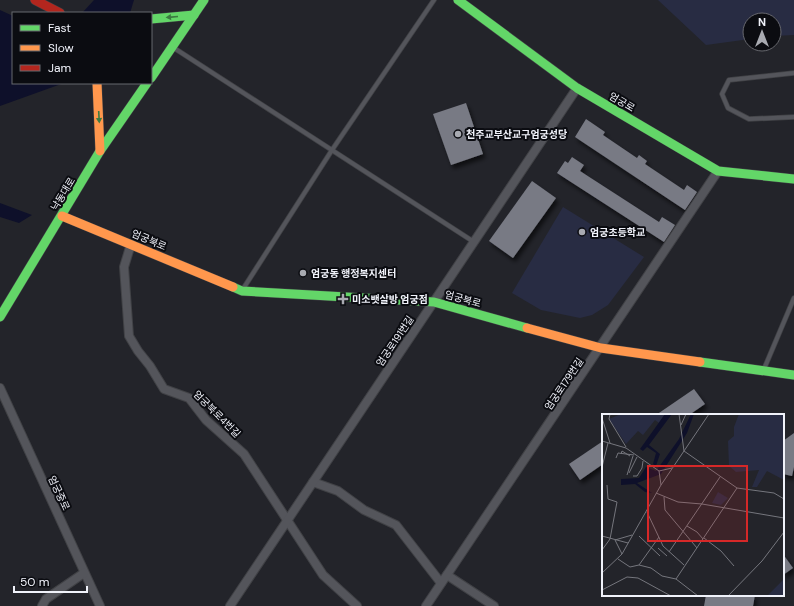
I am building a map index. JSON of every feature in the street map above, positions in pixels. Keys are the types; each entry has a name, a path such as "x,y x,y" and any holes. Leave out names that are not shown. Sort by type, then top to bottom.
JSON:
{"street":[{"path":"35,0 58,12"},
{"path":"152,77 204,0"},
{"name":"엄궁로","path":"458,0 577,88 718,172 794,179"},
{"path":"152,19 194,15"},
{"path":"97,84 100,151"},
{"name":"낙동대로","path":"0,317 100,151 146,84"},
{"name":"엄궁로191번길","path":"230,606 577,88"},
{"name":"엄궁로179번길","path":"426,606 718,172"},
{"name":"엄궁북로","path":"62,216 242,291 434,302 601,348 794,375"},
{"name":"엄궁북로4번길","path":"131,244 124,267 129,336 164,389 189,398 206,420 244,454 288,519 323,575 357,606"},
{"name":"엄궁중로","path":"0,388 100,606"},
{"path":"313,482 338,492 364,510 396,525 441,583"},
{"path":"42,606 46,599 84,573"},
{"path":"447,575 494,606"}],"lane":[{"path":"242,291 332,150 434,0"},
{"path":"172,47 474,242"},
{"path":"794,73 730,80 722,94 728,108 749,119 794,117"},
{"path":"764,371 794,298"}],"shaded area":[{"path":"94,0 134,0 130,12 83,12"},
{"path":"658,0 794,0 794,35 782,36 782,12 742,12 742,40 706,45"},
{"path":"0,10 12,16 12,84 61,84 0,106"},
{"path":"0,203 32,215 19,223 0,217"},
{"path":"563,207 644,257 608,305 592,315 580,318 541,310 512,293"}],"building":[{"name":"천주교부산교구엄궁성당","path":"466,103 483,154 451,165 433,114"},
{"path":"586,119 605,132 603,135 637,158 639,155 647,161 645,164 684,190 687,185 697,192 685,210 575,137"},
{"path":"572,157 584,165 580,171 659,222 662,217 675,225 664,242 557,173 565,161 568,163"},
{"path":"532,181 556,198 513,258 489,241"},
{"path":"694,389 705,404 690,414 657,414"},
{"path":"794,433 794,467 792,476 784,474 784,440"},
{"path":"602,442 602,465 580,480 569,464"},
{"path":"784,555 793,568 784,574"},
{"path":"706,596 755,596 753,606 704,606"}],"traffic: fast":[{"path":"152,77 204,0"},
{"path":"458,0 577,88 718,171 794,179"},
{"path":"152,19 194,15"},
{"path":"0,317 100,151 146,84"},
{"path":"233,287 242,291 434,302 527,328"},
{"path":"700,362 794,375"}],"traffic: slow":[{"path":"97,84 100,151"},
{"path":"62,216 233,287"},
{"path":"527,328 601,348 700,362"}],"traffic: jam":[{"path":"35,0 58,12"}],"place":[{"name":"천주교부산교구엄궁성당","path":"458,134"},
{"name":"엄궁초등학교","path":"582,232"},
{"name":"엄궁동 행정복지센터","path":"303,273"},
{"name":"미소뱃살방 엄궁점","path":"343,299"}]}
